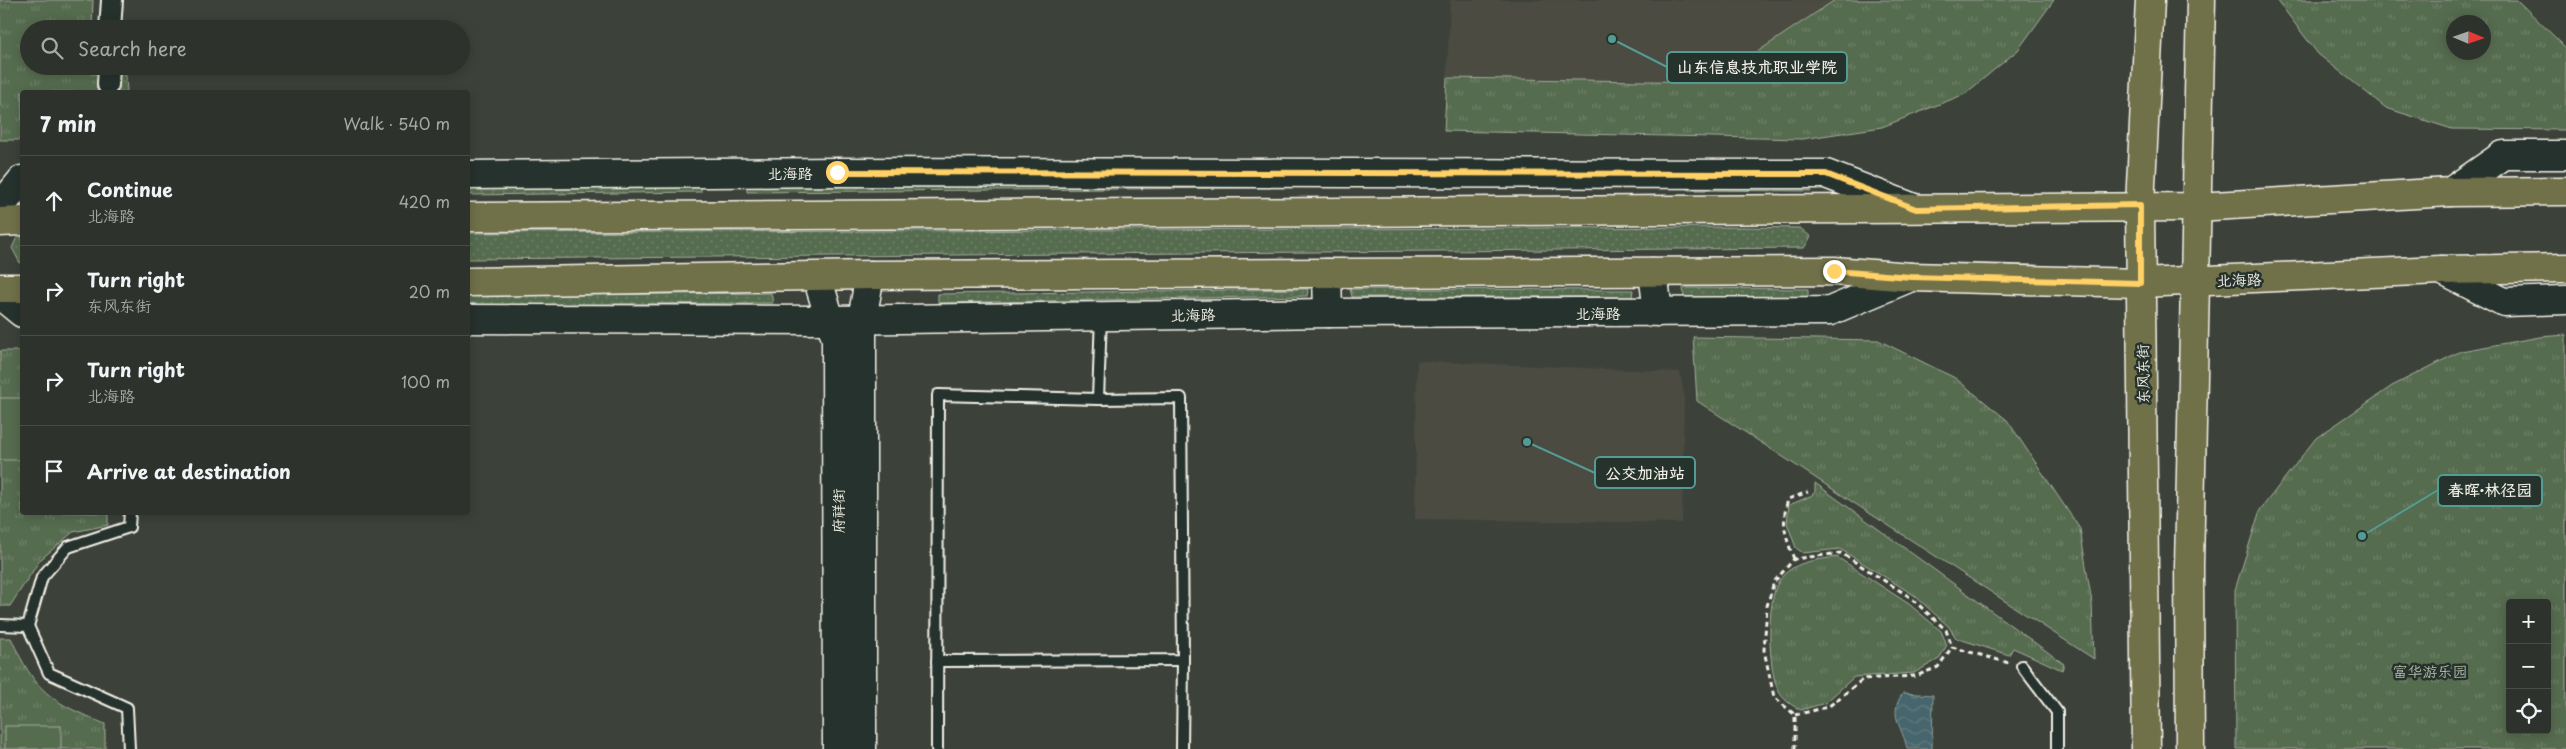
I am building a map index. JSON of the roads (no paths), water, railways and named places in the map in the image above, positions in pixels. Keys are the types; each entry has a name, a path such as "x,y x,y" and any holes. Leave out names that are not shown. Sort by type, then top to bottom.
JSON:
{"main road":[{"name":"东风东街","path":"2146,749 2140,205 2150,0"},
{"path":"2190,749 2189,566 2202,0"},
{"name":"北海路","path":"470,217 1916,209 2140,205 2196,207 2450,192 2566,191"},
{"path":"0,222 20,221"},
{"name":"北海路","path":"470,282 870,275 1834,271 1911,277 2140,283 2441,270 2566,268"},
{"path":"0,288 20,288"}],"street":[{"path":"111,20 112,0"},
{"path":"2450,192 2503,155 2566,155"},
{"name":"北海路","path":"470,175 837,172 1826,174 1916,209"},
{"path":"1662,174 1664,210"},
{"path":"0,207 20,182"},
{"path":"2441,270 2504,302 2566,300"},
{"path":"1653,272 1658,312"},
{"path":"1328,273 1328,313"},
{"name":"府祥街","path":"862,749 862,319 870,275"},
{"name":"府祥街","path":"817,277 836,339 838,749"},
{"name":"北海路","path":"470,319 831,320 1101,315 1830,311 1911,277"},
{"path":"0,295 20,310"}],"lane":[{"path":"1098,399 1101,315"},
{"path":"937,749 938,395 1098,399 1181,398 1182,749"},
{"path":"129,749 127,708 49,673 28,626 42,577 68,547 129,527 130,515"},
{"path":"0,625 28,626"},
{"path":"937,661 1183,660"},
{"path":"2022,666 2057,712 2057,749"}],"water":[{"path":"1903,693 1933,695 1932,749 1907,749 1896,715 1898,701"}],"place":[{"name":"山东信息技术职业学院","path":"1612,39"},
{"name":"公交加油站","path":"1527,442"},
{"name":"春晖·林径园","path":"2362,536"}],"park label":[{"name":"富华游乐园","path":"2430,670"}]}
